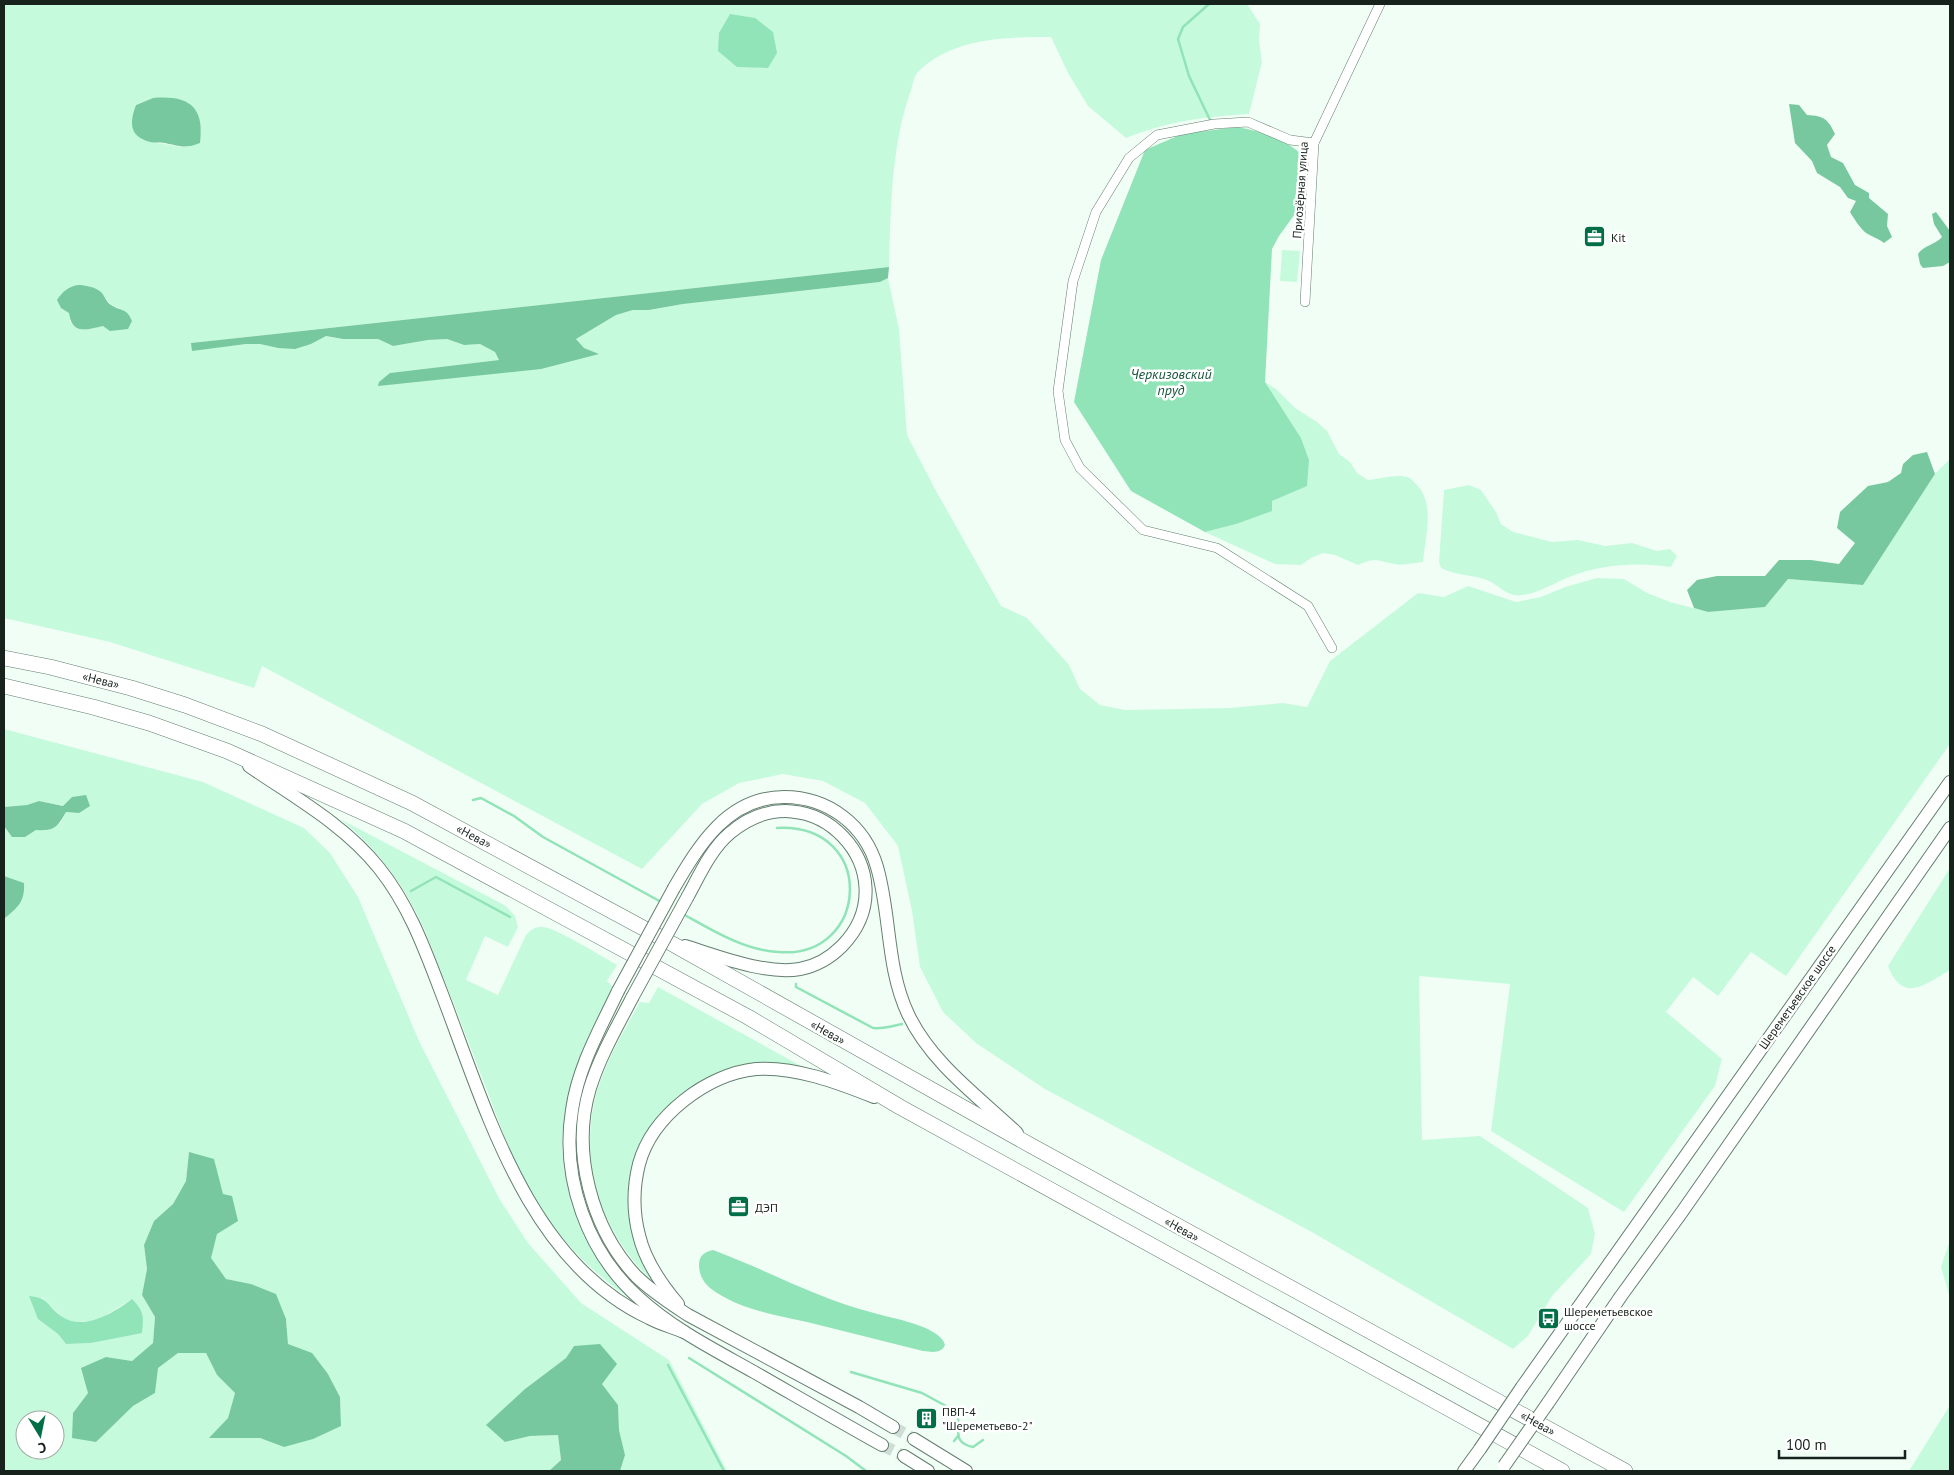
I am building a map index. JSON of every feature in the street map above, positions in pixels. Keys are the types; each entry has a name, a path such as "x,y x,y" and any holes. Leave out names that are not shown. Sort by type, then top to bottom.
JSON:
{"highway":[{"name":"«Нева»","path":"4,658 50,667 131,688 185,705 262,734 412,803 669,942 1030,1145 1625,1471"},
{"path":"4,686 93,706 149,723 227,751 404,831 748,1017 900,1107 1562,1471"}],"main road":[{"path":"227,751 321,814 350,838 379,868 400,898 418,934 501,1146 518,1183 535,1211 555,1240 596,1283 625,1305 649,1318 684,1332"},
{"name":"Шереметьевское шоссе","path":"1464,1471 1640,1218 1950,782"},
{"path":"882,1445 684,1332 640,1299 611,1268 590,1232 579,1206 572,1174 569,1131 577,1085 583,1065 618,990 674,888 705,839 718,824 749,804 783,797 802,798 818,802 833,809 854,826 871,851 880,882 896,980 908,1014 931,1051 1030,1145"},
{"path":"669,942 770,969 800,969 816,964 828,957 850,938 857,926 862,913 865,885 859,859 843,836 830,824 817,817 786,811 755,817 729,834 706,864 688,896 632,998 597,1069 590,1090 584,1132 586,1171 593,1202 604,1228 623,1259 637,1276 664,1299 688,1315 859,1406 893,1427"},
{"path":"1502,1468 1950,828"},
{"path":"688,1315 671,1295 646,1258 634,1212 634,1189 639,1163 648,1143 676,1106 700,1088 725,1076 756,1069 787,1071 841,1084 900,1107"},
{"path":"914,1439 966,1471"},
{"path":"904,1456 928,1471"}],"street":[{"name":"Приозёрная улица","path":"1305,302 1314,143 1380,4"},
{"path":"1314,143 1290,140 1248,122 1214,124 1157,135 1129,158 1096,212 1073,281 1058,391 1066,440 1080,468 1143,530 1217,548 1308,606 1332,648"}],"shaded area":[{"path":"4,4 1247,4 1260,24 1259,40 1262,62 1249,114 1186,121 1126,138 1088,106 1068,73 1051,37 998,39 980,42 947,52 932,61 918,72 916,76 899,133 893,177 889,267 192,343 192,350 246,344 260,344 278,348 311,344 326,336 343,339 378,339 393,346 447,339 464,345 480,344 495,352 499,360 390,373 598,354 584,348 576,339 616,315 633,310 649,310 683,304 880,282 888,278 899,329 907,435 1001,606 1027,618 1069,665 1080,689 1100,705 1125,710 1230,708 1283,703 1307,707 1330,661 1418,593 1444,597 1468,586 1516,602 1541,597 1565,587 1597,578 1624,579 1647,593 1670,602 1708,612 1765,607 1788,579 1863,585 1935,474 1950,459 1950,744 1786,976 1751,952 1718,996 1693,977 1666,1012 1722,1059 1715,1086 1624,1212 1491,1131 1510,984 1419,976 1422,1140 1480,1136 1588,1208 1595,1234 1591,1254 1552,1296 1528,1336 1513,1349 1310,1231 1045,1089 976,1043 943,1012 920,967 912,911 898,846 865,803 823,781 783,774 739,783 702,804 642,869 262,666 254,688 110,642 4,618","holes":["153,98 170,98 188,103 200,125 201,134 191,146 182,147 156,143 135,105","101,292 112,306 120,308 103,326 84,330 76,328 70,321 69,313"]},
{"path":"153,98 176,99 192,105 200,120 200,143 182,146 150,142 138,136 132,127 136,105"},
{"path":"1789,104 1799,105 1807,115 1821,117 1830,125 1835,134 1827,145 1831,157 1843,163 1855,185 1869,193 1869,198 1888,214 1887,226 1892,237 1884,243 1861,228 1850,212 1856,201 1848,198 1840,187 1817,173 1812,161 1795,143"},
{"path":"1936,212 1950,231 1950,262 1943,266 1923,268 1918,254 1942,237 1934,224 1932,214"},
{"path":"1282,250 1300,251 1297,282 1280,281"},
{"path":"889,267 888,278 880,282 683,304 649,310 633,310 616,315 576,339 584,348 599,354 541,369 378,386 379,382 390,373 499,360 495,352 480,344 464,345 447,339 393,346 378,339 343,339 326,336 311,344 295,349 246,344 192,351 191,343"},
{"path":"78,285 99,290 109,304 126,312 132,321 128,329 110,331 103,326 81,329 73,325 69,313 61,308 57,300 66,290"},
{"path":"1265,382 1276,389 1295,408 1327,431 1339,454 1350,462 1357,473 1368,480 1402,476 1411,479 1416,484 1426,501 1428,511 1423,562 1401,565 1373,560 1358,565 1335,555 1323,553 1301,565 1275,564 1205,532 1236,524 1272,501 1309,460 1301,438"},
{"path":"1927,452 1935,474 1863,585 1788,579 1765,607 1708,612 1694,608 1687,590 1697,580 1717,576 1765,576 1779,560 1811,560 1839,564 1855,543 1837,528 1840,512 1868,486 1888,482 1901,473 1903,464 1913,455"},
{"path":"1469,485 1481,490 1496,512 1501,524 1513,532 1552,542 1578,540 1605,546 1632,543 1657,551 1670,549 1677,556 1671,567 1619,565 1594,569 1569,577 1535,592 1513,595 1489,581 1441,568 1439,562 1444,490"},
{"path":"4,729 203,782 304,828 330,853 358,897 419,1041 500,1200 528,1243 581,1303 669,1360 727,1471 620,1471 625,1455 619,1430 618,1405 574,1346 566,1358 525,1389 505,1442 530,1436 558,1435 561,1460 549,1471 4,1471 4,919 17,906 24,883 4,876 4,826 25,837 36,830 60,824 66,812 79,813 64,806 39,801 27,805 4,807","holes":["189,1152 223,1194 217,1234 210,1258 226,1279 251,1284 286,1319 288,1344 328,1374 340,1397 341,1426 284,1447 260,1438 210,1438 228,1418 235,1393 217,1375 206,1353 178,1353 157,1368 155,1393 133,1406 96,1442 73,1413 88,1393 106,1357 132,1361 153,1343 155,1317 142,1295 147,1269 144,1245 154,1221 173,1204 186,1181","42,1297 61,1316 72,1323 98,1320 132,1299 116,1337 91,1343 66,1344 58,1334 38,1319"]},
{"path":"86,795 90,806 79,813 66,812 60,822 51,829 36,830 25,837 12,837 4,826 4,807 27,805 39,801 63,806 72,797"},
{"path":"340,819 506,906 515,916 518,927 508,947 485,936 466,980 498,995 526,935 538,927 558,932 617,965 607,981 614,988 569,1099 563,1127 562,1145 567,1182 585,1236 603,1266 638,1304 620,1292 588,1265 546,1217 524,1180 507,1142 417,914 390,870 379,856"},
{"path":"1950,868 1950,970 1923,985 1907,988 1900,985 1888,966"},
{"path":"4,876 24,883 24,890 20,904 4,919"},
{"path":"658,987 801,1066 768,1063 727,1070 709,1077 678,1096 652,1126 629,1189 660,1289 641,1270 611,1228 601,1205 594,1181 590,1156 590,1130 594,1103 602,1077 613,1051 640,1002 649,1003"},
{"path":"189,1152 214,1159 223,1194 232,1196 238,1221 217,1234 211,1258 226,1279 251,1284 276,1294 286,1319 288,1344 312,1353 328,1374 340,1397 341,1426 313,1439 284,1447 260,1438 209,1438 228,1418 235,1393 217,1375 206,1353 178,1353 158,1368 155,1393 133,1406 96,1442 72,1438 73,1413 88,1393 81,1368 106,1357 132,1361 153,1343 155,1317 142,1295 147,1269 144,1245 154,1221 173,1204 186,1181"},
{"path":"1950,1240 1950,1298 1941,1267"},
{"path":"600,1344 617,1364 602,1384 618,1405 619,1430 625,1455 620,1471 549,1471 561,1460 558,1435 530,1436 505,1442 486,1425 525,1389 566,1358 574,1346"},
{"path":"1950,1405 1950,1471 1909,1471"}],"water":[{"path":"730,14 755,18 773,32 777,53 768,68 737,67 718,51 719,33"},
{"name":"Черкизовский пруд","path":"1237,127 1272,136 1288,144 1302,155 1300,207 1272,249 1265,382 1301,438 1309,460 1307,486 1272,501 1272,511 1236,524 1205,532 1131,491 1074,402 1101,260 1145,150 1182,134"},
{"path":"713,1250 833,1300 925,1328 941,1338 945,1345 939,1351 923,1351 744,1306 721,1295 710,1288 703,1280 699,1265 701,1256"},
{"path":"29,1296 41,1298 61,1316 79,1322 98,1319 132,1299 142,1314 142,1333 91,1343 66,1344 58,1334 38,1319"}],"waterway":[{"path":"1209,4 1183,27 1178,39 1189,76 1211,122"},
{"path":"473,800 481,798 514,816 543,837 663,903"},
{"path":"683,914 741,943 778,952 809,949 831,935 845,915 850,891 846,867 833,846 810,832 777,828"},
{"path":"411,891 436,877 510,917"},
{"path":"796,984 796,987 873,1028 884,1028 902,1024"},
{"path":"689,1358 846,1456 866,1471"},
{"path":"668,1365 724,1471"},
{"path":"851,1372 922,1393 957,1412 958,1434 962,1442 973,1447 983,1440"},
{"path":"954,1441 958,1436"}],"tunnel":[{"path":"893,1427 914,1439"},
{"path":"882,1445 904,1456"}],"place":[{"name":"Kit","path":"1595,237"},
{"name":"ДЭП","path":"739,1207"},
{"name":"Шереметьевское шоссе","path":"1548,1318"},
{"name":"ПВП-4 \"Шереметьево-2\"","path":"926,1418"}]}
